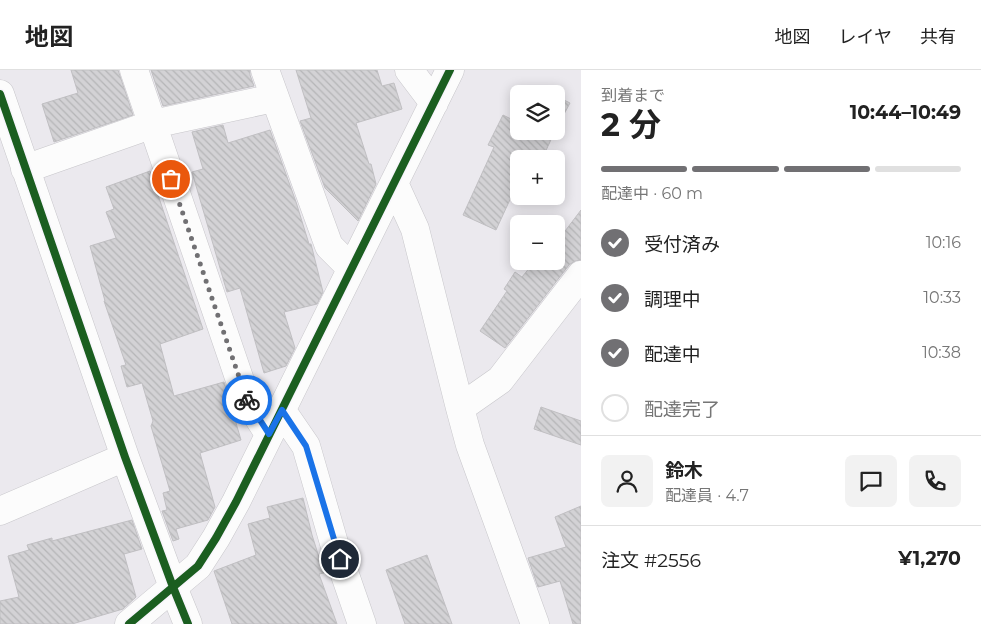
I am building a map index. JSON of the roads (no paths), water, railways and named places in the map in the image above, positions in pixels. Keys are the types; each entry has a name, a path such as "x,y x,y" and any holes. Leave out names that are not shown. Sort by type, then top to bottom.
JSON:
{"street":[{"path":"134,70 246,398 269,434"},
{"path":"265,70 329,246 352,268"},
{"path":"409,70 434,103"},
{"path":"129,624 198,566 216,538 282,410 450,70"},
{"path":"0,94 125,457 188,624"},
{"path":"25,169 153,124 274,98"},
{"path":"394,183 415,229 470,445 535,624"},
{"path":"460,408 500,380 581,275"},
{"path":"282,410 306,446 334,543 362,624"},
{"path":"0,511 125,457"}]}
